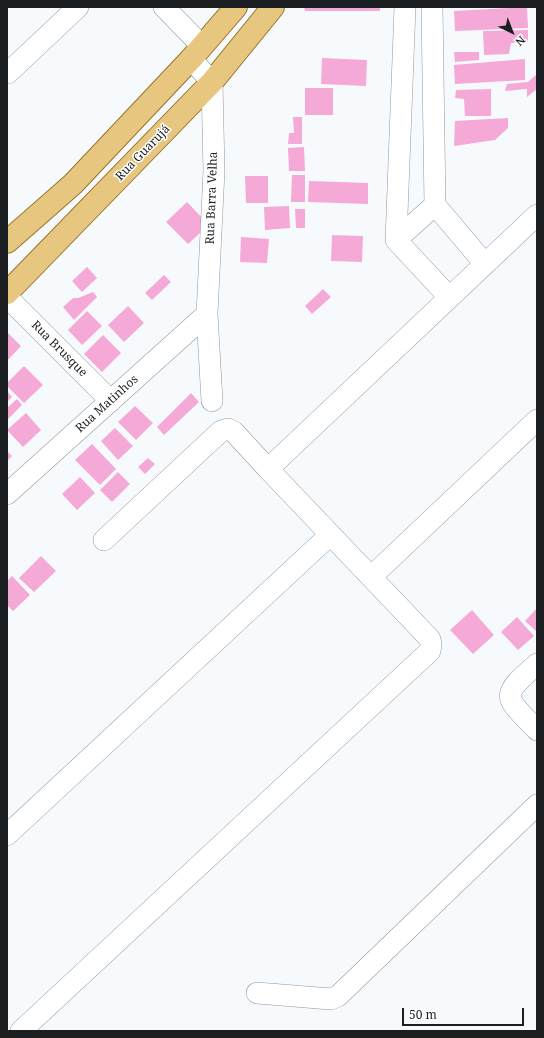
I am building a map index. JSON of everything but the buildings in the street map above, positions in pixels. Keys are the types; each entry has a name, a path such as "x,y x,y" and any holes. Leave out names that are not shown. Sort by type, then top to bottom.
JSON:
{"main road":[{"path":"7,242 73,184 236,7"},
{"name":"Rua Guarujá","path":"7,293 212,82 273,7"}],"street":[{"path":"8,73 78,7"},
{"path":"164,7 196,52 212,82"},
{"path":"405,7 396,240 449,297"},
{"path":"432,7 435,205 485,264"},
{"name":"Rua Barra Velha","path":"212,82 214,171 207,314 212,401"},
{"path":"396,240 435,205"},
{"path":"268,469 537,215"},
{"name":"Rua Brusque","path":"7,297 111,401"},
{"name":"Rua Matinhos","path":"7,494 207,314"},
{"path":"371,577 537,420"},
{"path":"21,1031 430,651 430,639 234,432 228,429 221,431 104,540"},
{"path":"7,835 330,535"},
{"path":"537,664 514,684 510,694 511,703 537,730"},
{"path":"257,993 330,999 338,996 537,806"}]}
